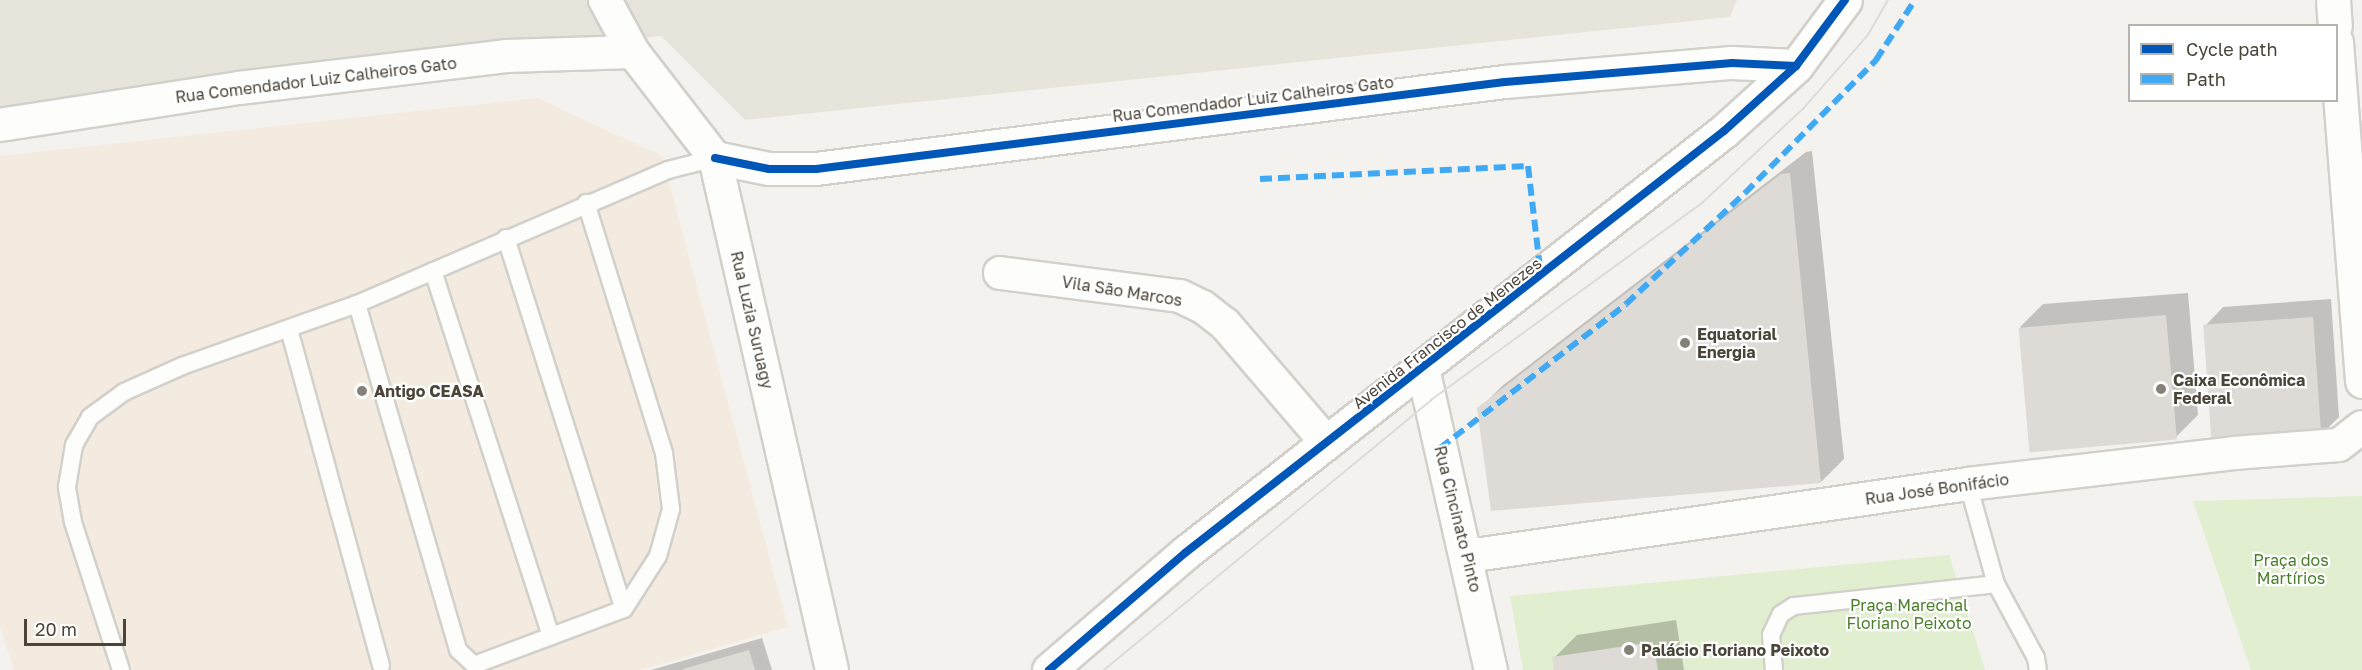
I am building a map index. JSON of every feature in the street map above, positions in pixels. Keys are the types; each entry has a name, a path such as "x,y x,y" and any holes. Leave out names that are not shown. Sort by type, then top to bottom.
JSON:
{"street":[{"name":"Rua Luzia Suruagy","path":"606,0 633,52 716,158 832,670"},
{"name":"Avenida Francisco de Menezes","path":"1048,670 1185,553 1423,369 1724,131 1796,66 1845,0"},
{"path":"2333,0 2335,24"},
{"name":"Rua Comendador Luiz Calheiros Gato","path":"0,125 239,88 506,56 633,52"},
{"path":"2338,56 2362,381"},
{"name":"Rua Comendador Luiz Calheiros Gato","path":"716,158 769,169 816,169 1505,82 1731,63 1796,66"},
{"name":"Vila São Marcos","path":"1000,273 1180,296 1203,307 1225,324 1328,443"},
{"name":"Rua Cincinato Pinto","path":"1423,369 1471,571 1491,670"},
{"name":"Rua José Bonifácio","path":"1471,571 1507,550 1968,484 2234,453 2339,445 2362,427"}],"lane":[{"path":"121,670 73,522 67,487 74,445 90,417 124,392 182,366 357,304 586,203 668,170 716,158"},
{"path":"357,304 458,650 474,664 624,609 658,556 671,509 664,453 586,203"},
{"path":"506,238 624,609"},
{"path":"433,271 551,636"},
{"path":"289,329 381,666"},
{"path":"1968,484 1996,584 2036,658 2038,670"},
{"path":"1774,670 1771,635 1781,614 1794,606 1996,584"}],"shaded area":[{"path":"0,0 1737,0 1730,17 745,120 661,36 0,108"},
{"name":"Antigo CEASA","path":"537,98 662,156 788,627 640,670 14,670 0,628 0,156"}],"green space":[{"name":"Praça dos Martírios","path":"2362,496 2362,670 2251,670 2193,501"},
{"name":"Praça Marechal Floriano Peixoto","path":"1949,555 1985,670 1523,670 1510,596"}],"building":[{"name":"Equatorial Energia","path":"1790,173 1821,483 1491,511 1477,408 1781,174"},
{"path":"2166,315 2177,440 2029,452 2019,328"},
{"path":"2313,317 2321,437 2212,444 2203,325"},
{"name":"Palácio Floriano Peixoto","path":"1653,642 1658,670 1554,670 1552,657"},
{"path":"749,650 755,670 683,670 683,669"}],"tram line":[{"path":"1104,670 1431,400 1701,204 1803,109 1868,35 1888,0"}],"marked path":[{"path":"1440,448 1626,304 1745,193 1876,60 1915,0"},
{"path":"1260,179 1528,166 1541,277"}],"cycle path":[{"path":"1049,670 1185,553 1724,131 1796,66 1845,0"},
{"path":"715,158 769,169 816,169 1505,82 1732,63 1796,66"}],"place":[{"name":"Equatorial Energia","path":"1685,343"},
{"name":"Caixa Econômica Federal","path":"2161,389"},
{"name":"Antigo CEASA","path":"362,391"},
{"name":"Palácio Floriano Peixoto","path":"1629,650"}]}
